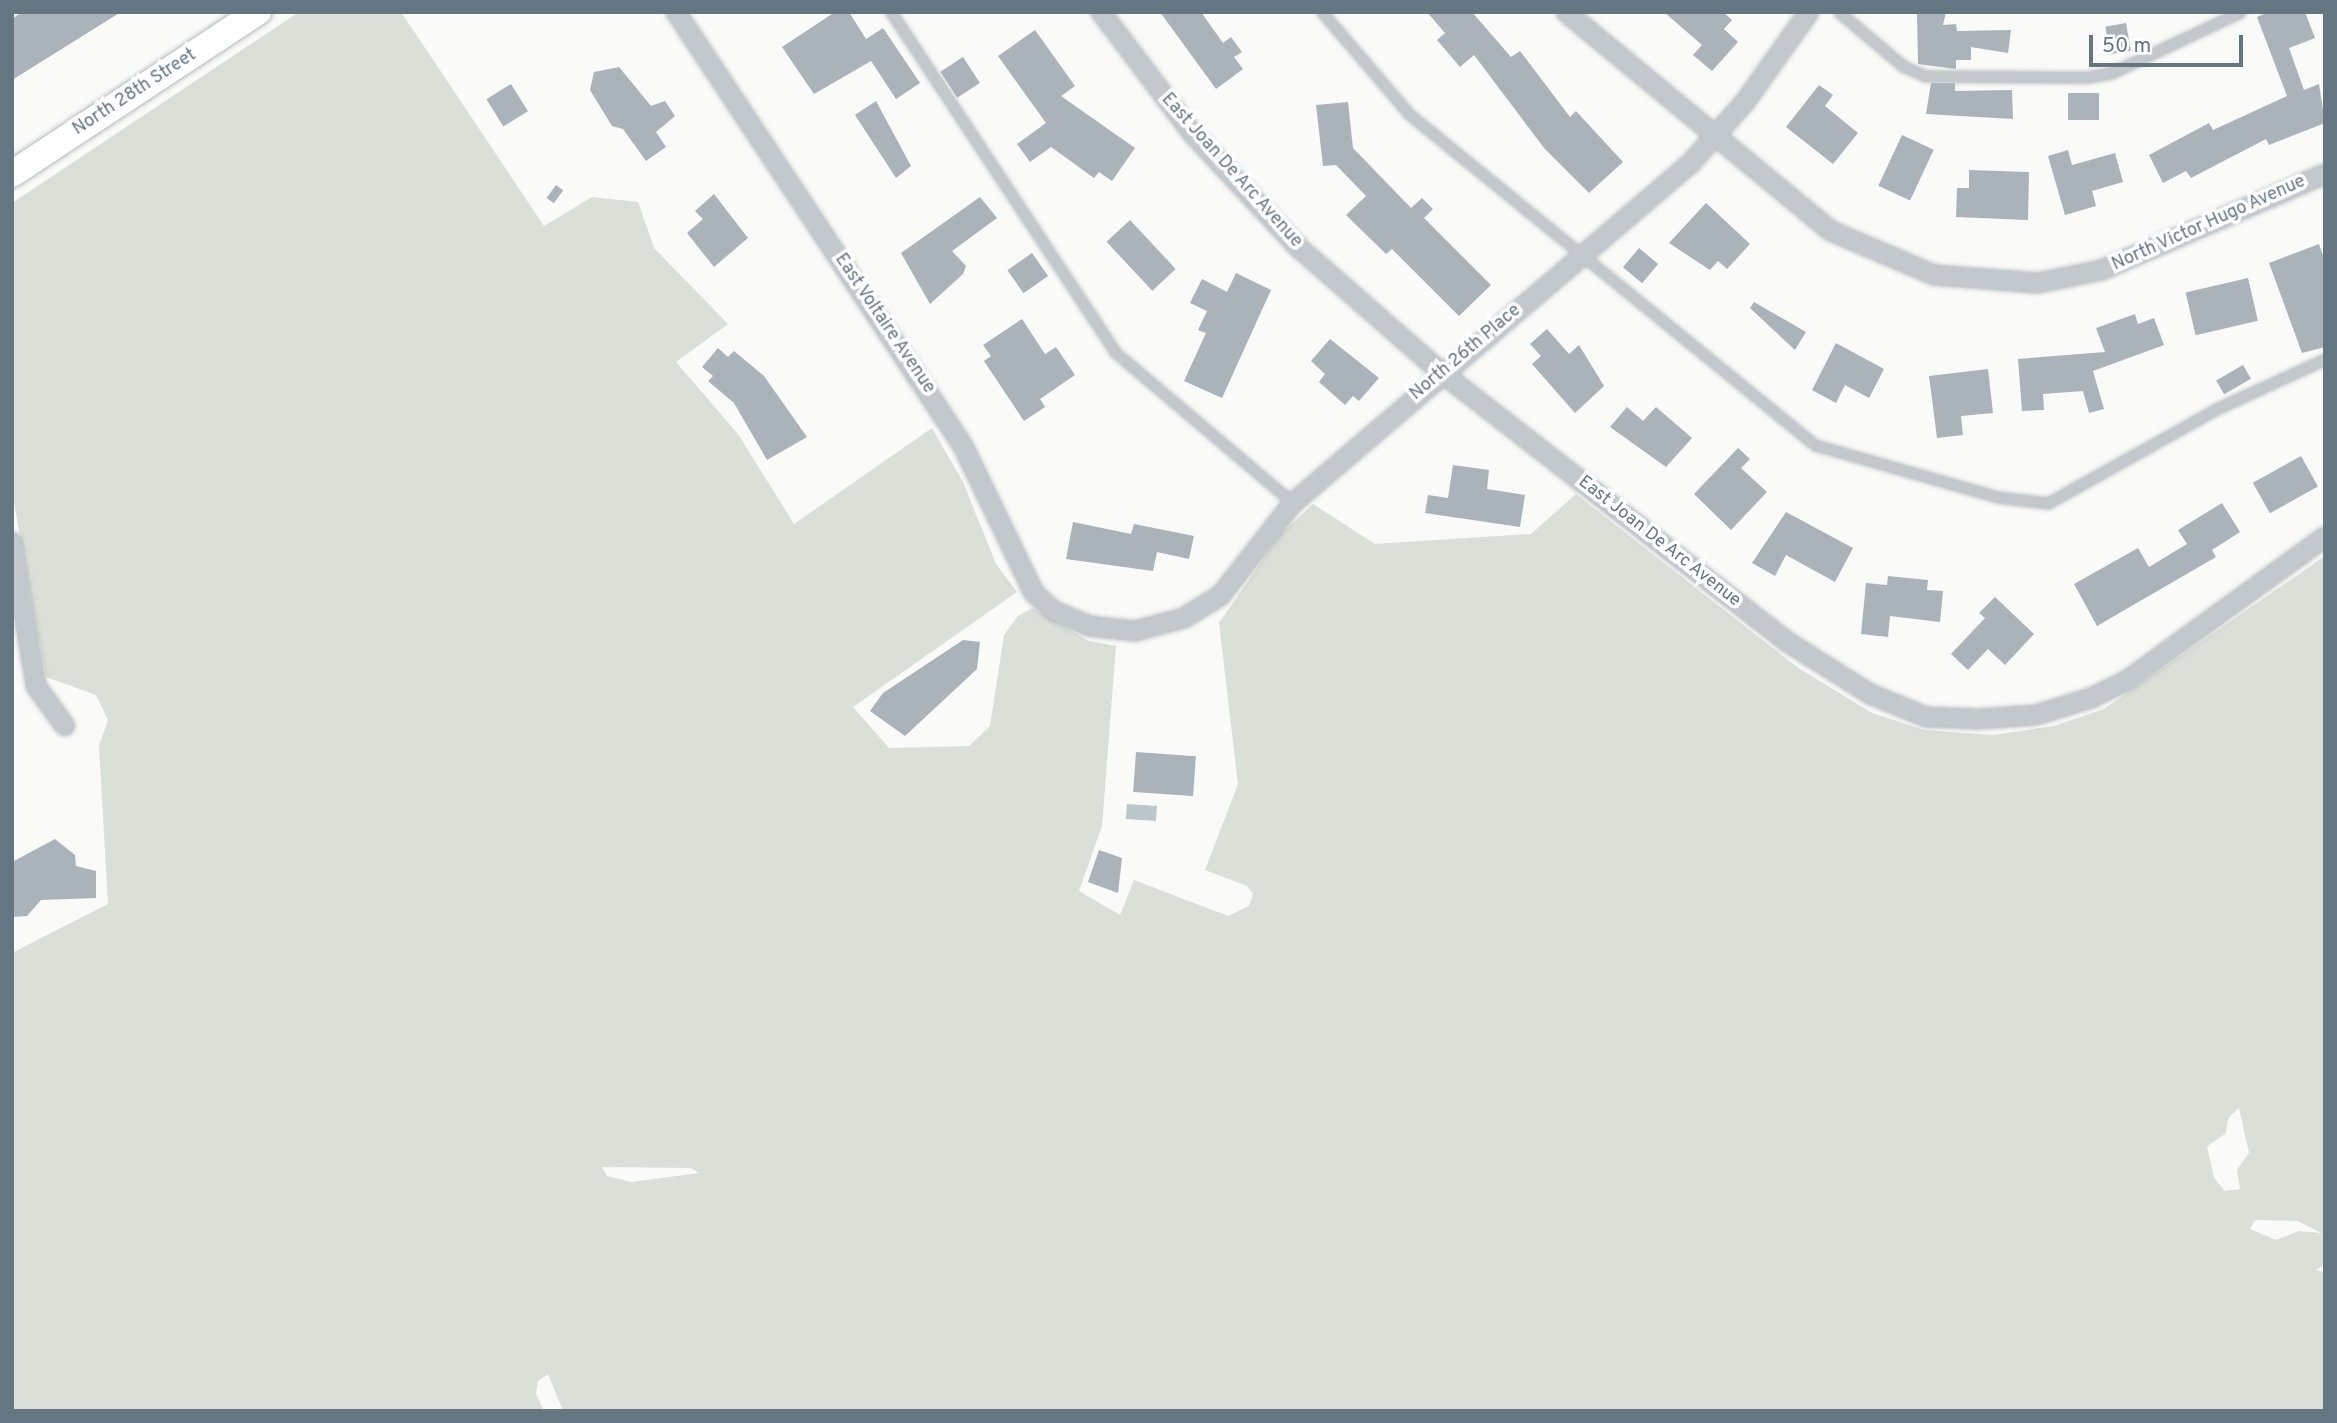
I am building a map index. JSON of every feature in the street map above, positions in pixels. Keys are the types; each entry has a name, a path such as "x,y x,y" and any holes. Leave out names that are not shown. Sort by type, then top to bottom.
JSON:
{"street":[{"name":"North 28th Street","path":"12,174 258,12"},
{"name":"East Voltaire Avenue","path":"676,12 963,446 1017,570 1054,611 1090,626"},
{"name":"East Joan De Arc Avenue","path":"1101,12 1192,134 1298,247 1442,373 1786,641 1870,694 1926,717 2008,718 2091,698 2128,680 2325,537"},
{"name":"North Victor Hugo Avenue","path":"1566,12 1786,198 1863,250 1934,275 2000,284 2067,279 2138,258 2325,174"},
{"name":"North 26th Place","path":"1090,626 1136,631 1201,609 1228,586 1293,503 1716,139 1809,12"},
{"path":"12,542 36,686 65,726"}],"lane":[{"path":"891,12 1115,352 1293,503"},
{"path":"1322,12 1409,114 1815,445 2024,501 2048,503 2216,409 2325,359"},
{"path":"1839,12 1903,66 1925,76 2088,78 2111,73 2240,12"}],"shaded area":[{"path":"299,12 401,12 544,226 592,197 638,202 654,248 728,324 676,362 738,434 794,524 932,428 963,482 996,564 1017,592 853,707 889,748 969,746 990,726 1004,635 1018,616 1032,608 1089,641 1116,646 1102,826 1079,891 1120,915 1134,880 1228,916 1249,906 1253,894 1247,886 1205,870 1238,784 1219,623 1280,535 1313,504 1375,544 1531,534 1576,494 1797,667 1872,713 1924,730 1992,735 2054,726 2104,709 2325,556 2325,1264 2316,1270 2325,1272 2325,1411 563,1411 548,1374 538,1381 536,1394 544,1411 12,1411 12,953 108,904 99,746 108,720 96,695 46,677 12,492 12,203","holes":["2239,1108 2249,1153 2237,1170 2240,1189 2225,1191 2214,1178 2207,1146 2225,1134 2229,1117","602,1167 691,1168 699,1173 631,1182 607,1176","2255,1220 2298,1221 2321,1233 2299,1231 2276,1240 2250,1229"]},
{"path":"1127,804 1157,806 1156,821 1126,819"}],"building":[{"path":"22,12 121,12 12,80 12,19"},
{"path":"835,12 849,12 866,39 883,28 920,83 896,99 871,61 814,94 782,47"},
{"path":"1160,12 1201,12 1223,43 1231,37 1242,52 1234,57 1243,69 1216,89"},
{"path":"1427,12 1472,12 1511,57 1520,51 1570,117 1576,111 1623,162 1589,193 1544,148 1474,55 1460,67 1437,40 1445,33"},
{"path":"1664,12 1723,12 1732,20 1724,29 1738,42 1712,71 1693,55 1702,45"},
{"path":"1917,12 1946,12 1943,25 1956,24 1957,31 2011,30 2008,53 1971,47 1971,60 1956,60 1956,69 1918,64"},
{"path":"2268,12 2305,12 2315,38 2289,48 2304,90 2319,84 2325,123 2269,145 2266,139 2191,178 2186,171 2163,183 2149,155 2209,123 2213,130 2287,96 2257,17"},
{"path":"2126,23 2131,51 2110,54 2105,27"},
{"path":"1035,30 1075,86 1061,96 1135,148 1112,181 1099,172 1094,178 1051,147 1030,162 1017,144 1046,123 998,56"},
{"path":"963,57 980,83 957,98 940,72"},
{"path":"619,67 651,106 665,101 675,116 656,132 666,147 646,161 623,129 612,126 590,90 594,72"},
{"path":"1931,83 1955,83 1955,91 2012,90 2013,119 1926,114"},
{"path":"511,84 528,111 503,127 486,99"},
{"path":"1819,85 1833,95 1825,106 1858,133 1833,164 1786,127"},
{"path":"2068,93 2099,93 2099,120 2068,120"},
{"path":"876,101 911,166 896,178 855,115"},
{"path":"1348,102 1353,148 1411,208 1422,198 1433,209 1424,218 1491,285 1459,316 1392,249 1386,254 1346,215 1366,196 1336,165 1323,166 1316,105"},
{"path":"1902,135 1934,150 1910,201 1878,186"},
{"path":"2068,150 2072,165 2115,153 2123,182 2092,191 2096,206 2065,215 2048,156"},
{"path":"1969,170 2029,172 2028,220 1956,217 1957,188 1969,188"},
{"path":"556,185 563,190 554,203 547,198"},
{"path":"714,194 748,238 714,267 687,233 703,219 695,211"},
{"path":"980,197 997,218 952,251 966,266 963,274 930,304 901,253"},
{"path":"1706,203 1750,244 1727,269 1718,261 1710,270 1669,243"},
{"path":"1130,220 1176,269 1152,291 1107,242"},
{"path":"2319,244 2325,261 2325,347 2302,353 2269,263"},
{"path":"1639,248 1658,264 1642,283 1623,267"},
{"path":"1032,253 1048,276 1023,293 1007,270"},
{"path":"1236,273 1271,290 1222,398 1184,381 1206,333 1198,330 1207,311 1190,303 1202,279 1227,292"},
{"path":"2248,278 2258,321 2196,335 2186,292"},
{"path":"1754,302 1806,332 1795,350 1750,308"},
{"path":"2135,314 2138,324 2154,318 2164,345 2093,371 2104,409 2089,413 2083,391 2043,394 2044,410 2022,411 2018,359 2105,352 2096,328"},
{"path":"1022,319 1045,354 1056,347 1075,375 1040,399 1045,407 1024,421 984,361 991,356 983,345"},
{"path":"1547,329 1569,354 1579,345 1604,386 1575,413 1532,364 1541,356 1530,344"},
{"path":"1330,339 1379,378 1359,401 1353,396 1345,405 1319,382 1325,374 1311,361"},
{"path":"1836,343 1884,369 1869,398 1845,385 1836,403 1812,390"},
{"path":"718,348 728,357 734,351 764,376 807,437 767,460 734,403 708,381 713,376 702,367"},
{"path":"2243,365 2251,379 2224,394 2216,381"},
{"path":"1988,369 1993,413 1961,416 1963,435 1937,438 1929,376"},
{"path":"1627,407 1643,421 1656,407 1692,438 1666,467 1610,427"},
{"path":"1738,448 1750,459 1741,468 1767,492 1731,530 1694,494"},
{"path":"2301,456 2318,487 2270,513 2253,483"},
{"path":"1453,465 1489,470 1487,489 1525,495 1520,527 1425,513 1428,495 1448,498"},
{"path":"2222,503 2240,532 2212,550 2216,557 2097,626 2074,584 2138,548 2149,567 2187,544 2178,530"},
{"path":"1786,512 1853,548 1835,582 1786,555 1775,576 1752,563"},
{"path":"1073,522 1131,534 1134,524 1194,536 1189,559 1157,552 1153,571 1066,559"},
{"path":"1888,576 1928,580 1927,590 1943,591 1940,622 1890,616 1888,637 1861,634 1866,583 1887,585"},
{"path":"1995,597 2034,634 2005,665 1988,649 1968,670 1951,654 1985,618 1979,613"},
{"path":"963,640 980,642 977,669 905,736 870,711 883,693"},
{"path":"1136,752 1196,756 1193,796 1133,792"},
{"path":"55,839 75,855 76,866 96,871 96,898 41,900 27,916 12,917 12,862"},
{"path":"1099,850 1122,858 1118,893 1088,882"}]}
